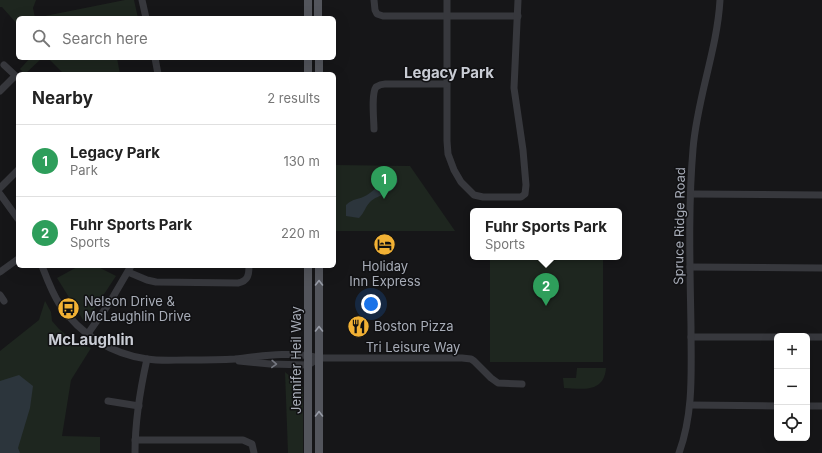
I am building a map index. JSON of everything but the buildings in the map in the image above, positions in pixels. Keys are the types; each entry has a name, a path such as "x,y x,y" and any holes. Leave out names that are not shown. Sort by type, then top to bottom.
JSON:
{"main road":[{"path":"308,0 308,16"},
{"path":"318,0 318,16"},
{"path":"308,60 308,72"},
{"path":"318,60 319,72"},
{"name":"Jennifer Heil Way","path":"308,268 308,453"},
{"name":"Jennifer Heil Way","path":"319,268 319,453"}],"street":[{"path":"142,0 146,16"},
{"path":"374,0 375,10 380,16 518,16"},
{"path":"447,0 446,84 448,154 451,163 457,176 469,190 477,196 521,197 526,190 526,170 514,88 518,0"},
{"name":"Spruce Ridge Road","path":"679,453 690,405 690,267 693,148 696,123 717,31 720,0"},
{"path":"155,60 158,72"},
{"path":"4,65 16,76"},
{"path":"0,91 16,78"},
{"path":"374,129 374,95 377,87 381,84 446,84"},
{"path":"0,188 16,172"},
{"path":"0,194 16,216"},
{"path":"691,194 822,195"},
{"path":"0,272 16,260"},
{"path":"690,267 822,268"},
{"path":"43,268 59,304 72,320 87,335 109,348 125,354 147,359 222,360 270,364 308,365 319,358"},
{"path":"87,335 130,269 147,280 156,282 238,283 246,279 249,275 249,268"},
{"path":"691,337 774,337"},
{"path":"810,337 822,337"},
{"name":"Tri Leisure Way","path":"222,360 267,355 308,355 319,358 462,358 471,359 474,361 498,383 522,384"},
{"path":"135,453 138,406 147,359"},
{"path":"108,401 138,406"},
{"path":"690,405 774,406"},
{"path":"810,406 822,406"},
{"path":"135,440 243,440 252,444 254,453"}],"shaded area":[{"path":"0,0 36,0 33,8 35,16 16,16 16,23 2,7 0,7"},
{"path":"125,0 134,0 138,16 45,16"},
{"path":"28,60 40,60 27,72 23,72 20,69"},
{"path":"50,60 117,60 120,72 62,72"},
{"path":"336,165 410,166 455,231 336,231"},
{"path":"389,175 397,176 398,181 392,190 370,202 359,218 346,216 346,205 351,201 364,197 370,193"},
{"path":"490,260 603,260 603,362 490,362"},
{"path":"75,268 100,268 116,276 85,323 57,278"},
{"path":"45,301 51,312 52,321 59,329 73,341 91,348 71,380 62,436 100,437 100,453 0,453 0,351 39,320"},
{"path":"577,368 606,368 601,382 597,386 585,389 564,388 563,378 576,378"},
{"path":"285,372 303,388 303,453 288,453"},
{"path":"19,375 33,386 30,408 18,448 20,453 0,453 0,381"}],"place":[{"name":"Legacy Park","path":"384,199"},
{"name":"Holiday Inn Express","path":"385,244"},
{"name":"Fuhr Sports Park","path":"546,306"},
{"name":"Nelson Drive & McLaughlin Drive","path":"68,308"},
{"name":"Boston Pizza","path":"359,326"}],"district":[{"name":"Legacy Park","path":"449,73"},
{"name":"McLaughlin","path":"91,340"}]}
